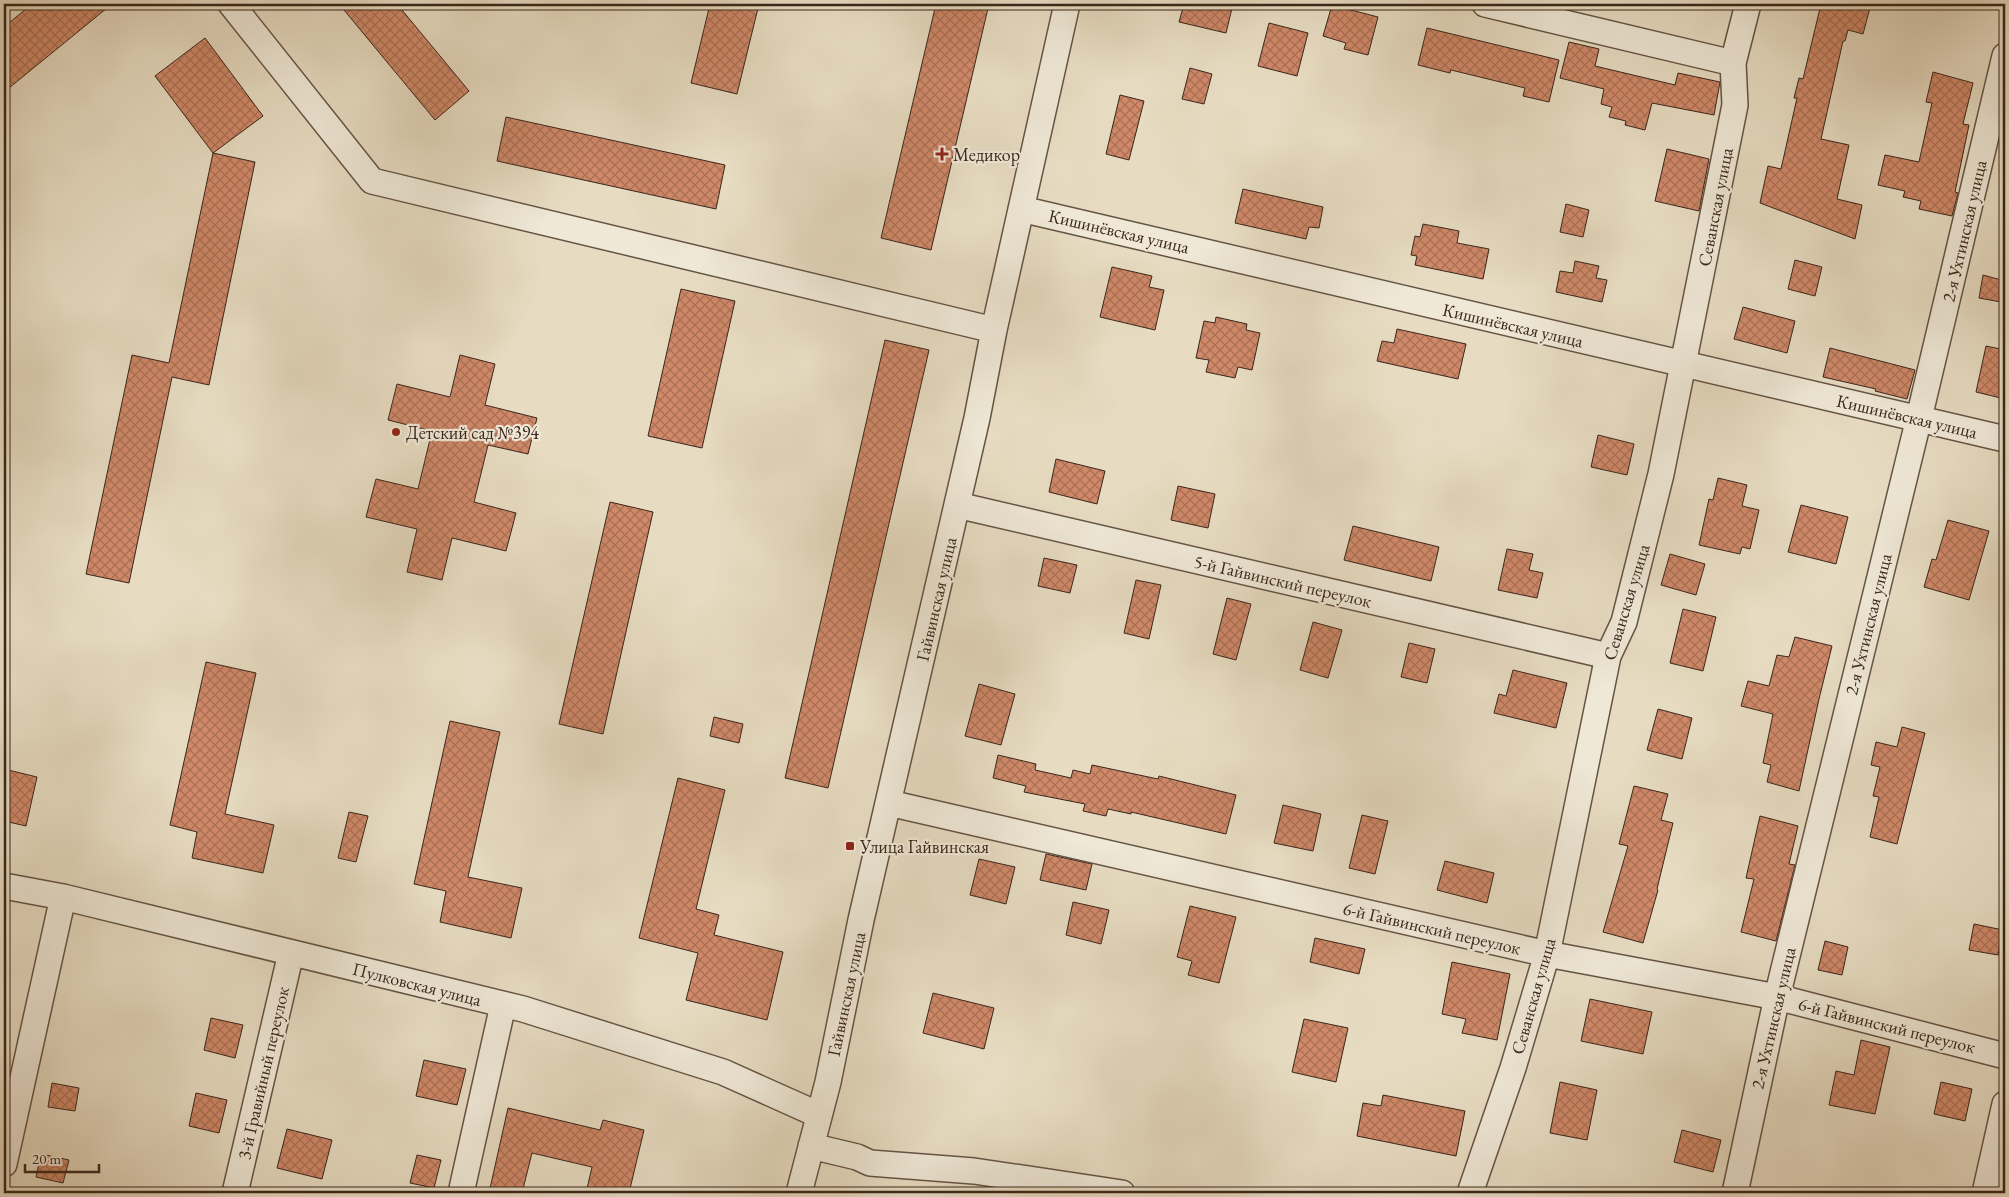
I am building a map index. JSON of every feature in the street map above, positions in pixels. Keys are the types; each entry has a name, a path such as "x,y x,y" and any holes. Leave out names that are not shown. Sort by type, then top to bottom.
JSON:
{"street":[{"path":"231,4 372,181 994,330"},
{"name":"Гайвинская улица","path":"799,1193 828,1082 861,920 977,418 994,330 1067,4"},
{"path":"1485,4 1734,63"},
{"name":"Севанская улица","path":"1470,1193 1513,1068 1547,954 1608,656 1624,622 1661,474 1735,105 1734,63 1748,4"},
{"name":"2-я Ухтинская улица","path":"1734,1193 1777,997 1919,418 2005,56"},
{"name":"Кишинёвская улица","path":"1021,208 2005,439"},
{"name":"5-й Гайвинский переулок","path":"957,505 1608,656"},
{"name":"6-й Гайвинский переулок","path":"889,803 1547,954 1777,997 2005,1056"},
{"name":"Пулковская улица","path":"4,886 63,898 503,1005 723,1072 819,1115"},
{"path":"4,1164 63,898"},
{"name":"3-й Гравийный переулок","path":"235,1193 291,953"},
{"path":"460,1193 503,1005"},
{"path":"1985,1193 2005,1104"},
{"path":"811,1146 857,1157 870,1163 974,1171 1122,1193"}],"building":[{"path":"32,4 112,4 4,92 4,27"},
{"path":"339,4 397,4 469,91 435,120"},
{"path":"710,4 759,4 737,94 691,83"},
{"path":"936,4 989,4 931,250 881,238"},
{"path":"1184,4 1233,4 1226,33 1179,22"},
{"path":"1821,4 1871,4 1863,34 1848,30 1845,41 1843,41 1821,139 1849,145 1837,199 1862,205 1855,239 1760,203 1768,166 1781,169 1797,98 1794,98 1799,78 1803,79"},
{"path":"1332,5 1378,17 1368,55 1344,49 1346,43 1323,36"},
{"path":"1269,23 1308,33 1297,76 1258,66"},
{"path":"1427,28 1559,60 1549,102 1523,96 1525,88 1451,70 1450,73 1418,65"},
{"path":"205,38 263,116 213,153 155,76"},
{"path":"1569,42 1599,49 1595,66 1675,85 1678,73 1720,82 1714,115 1652,103 1645,130 1625,125 1626,121 1609,117 1612,107 1601,104 1604,89 1560,78"},
{"path":"1190,68 1212,74 1204,104 1182,99"},
{"path":"1933,72 1973,83 1963,124 1969,125 1955,192 1958,193 1952,216 1919,209 1921,201 1903,197 1905,191 1878,185 1885,155 1919,162 1932,103 1926,102"},
{"path":"1120,95 1144,101 1129,160 1106,154"},
{"path":"506,117 725,165 716,209 497,161"},
{"path":"1667,149 1709,159 1699,211 1655,201"},
{"path":"213,153 255,162 209,385 172,377 129,583 86,574 132,355 169,363"},
{"path":"1243,189 1323,207 1319,228 1309,227 1306,239 1235,223"},
{"path":"1566,204 1589,210 1583,237 1560,232"},
{"path":"1423,224 1459,231 1457,243 1489,249 1483,279 1415,265 1417,256 1411,255 1415,236 1420,237"},
{"path":"1795,260 1822,267 1815,296 1788,289"},
{"path":"1575,261 1599,266 1596,278 1607,280 1602,302 1556,292 1560,271 1573,273"},
{"path":"1112,267 1152,276 1149,287 1164,290 1155,330 1100,317"},
{"path":"1983,275 2005,281 2001,302 1979,298"},
{"path":"681,289 735,301 702,448 648,436"},
{"path":"1743,307 1795,321 1787,353 1734,339"},
{"path":"1216,317 1247,324 1246,330 1260,333 1252,370 1238,367 1235,378 1206,372 1209,360 1196,358 1204,321 1215,323"},
{"path":"1397,329 1466,344 1458,379 1377,361 1382,341 1394,343"},
{"path":"885,340 929,350 828,788 785,778"},
{"path":"1986,346 2005,350 2005,399 1976,392"},
{"path":"1830,348 1915,370 1907,399 1875,391 1876,389 1823,377"},
{"path":"460,355 495,364 485,405 537,418 528,454 488,445 474,502 516,513 506,551 452,538 442,580 407,572 417,529 366,517 376,479 418,489 432,431 388,420 397,384 450,397"},
{"path":"1598,435 1634,444 1627,475 1591,467"},
{"path":"1056,459 1105,471 1097,504 1049,492"},
{"path":"1718,478 1747,485 1742,506 1759,510 1750,549 1742,547 1740,554 1699,545 1709,499 1713,500"},
{"path":"1178,486 1215,494 1208,528 1171,520"},
{"path":"610,502 653,512 603,734 559,724"},
{"path":"1801,505 1848,517 1836,564 1788,552"},
{"path":"1948,520 1989,531 1969,600 1924,587 1932,559 1936,560"},
{"path":"1353,526 1439,547 1431,581 1344,560"},
{"path":"1507,549 1533,554 1529,570 1543,573 1537,598 1498,590"},
{"path":"1670,554 1705,564 1696,595 1661,585"},
{"path":"1044,558 1077,565 1070,593 1038,586"},
{"path":"1136,580 1161,585 1149,639 1124,633"},
{"path":"1227,598 1251,604 1236,660 1213,654"},
{"path":"1683,609 1716,617 1703,671 1670,663"},
{"path":"1313,622 1342,630 1328,678 1300,670"},
{"path":"1795,637 1832,646 1799,791 1767,782 1771,765 1763,763 1773,714 1741,706 1748,681 1769,686 1777,655 1789,657"},
{"path":"1409,643 1435,649 1427,683 1401,677"},
{"path":"206,662 256,673 225,814 274,825 263,873 192,858 197,832 170,825"},
{"path":"1513,670 1567,683 1556,728 1494,713 1499,694 1506,696"},
{"path":"979,684 1015,694 1001,745 965,736"},
{"path":"1658,709 1692,718 1682,759 1647,750"},
{"path":"714,717 743,724 739,743 710,736"},
{"path":"450,721 500,732 468,877 522,888 511,938 440,922 446,891 414,884"},
{"path":"1902,727 1925,733 1897,844 1870,837 1879,797 1873,796 1880,767 1871,765 1876,742 1897,747"},
{"path":"998,755 1036,764 1035,770 1071,778 1073,770 1090,774 1092,765 1158,779 1159,776 1236,795 1226,834 1131,812 1131,814 1108,809 1106,816 1083,811 1085,804 1024,792 1026,786 993,778"},
{"path":"4,769 37,777 26,826 4,821"},
{"path":"678,778 725,790 696,909 719,915 714,935 783,952 767,1020 686,1000 698,953 639,938"},
{"path":"1634,786 1668,794 1661,820 1673,823 1658,890 1643,943 1603,932 1628,846 1619,844"},
{"path":"1283,805 1321,814 1313,851 1274,843"},
{"path":"349,812 368,816 356,862 338,858"},
{"path":"1362,815 1388,821 1375,874 1349,868"},
{"path":"1760,816 1798,826 1789,864 1795,865 1776,941 1741,932 1754,879 1746,878"},
{"path":"1046,854 1092,864 1086,890 1040,880"},
{"path":"979,859 1015,867 1006,904 970,895"},
{"path":"1445,861 1494,873 1487,903 1437,890"},
{"path":"1073,902 1109,910 1101,944 1066,935"},
{"path":"1190,906 1236,917 1219,983 1188,975 1192,961 1177,957"},
{"path":"1974,924 2003,930 1998,955 1969,950"},
{"path":"1315,938 1365,949 1359,974 1310,962"},
{"path":"1825,941 1848,947 1842,975 1818,970"},
{"path":"1452,962 1510,974 1497,1040 1462,1033 1466,1019 1442,1014"},
{"path":"933,993 994,1008 984,1049 923,1033"},
{"path":"1590,999 1652,1012 1643,1054 1581,1041"},
{"path":"211,1018 243,1025 235,1058 204,1050"},
{"path":"1304,1019 1348,1028 1336,1082 1292,1072"},
{"path":"1861,1040 1890,1047 1875,1114 1829,1105 1836,1071 1854,1075"},
{"path":"424,1060 466,1069 457,1105 416,1096"},
{"path":"1560,1082 1597,1090 1587,1140 1550,1133"},
{"path":"1941,1082 1972,1089 1965,1121 1934,1114"},
{"path":"52,1083 79,1088 75,1111 48,1107"},
{"path":"196,1093 227,1100 219,1133 189,1126"},
{"path":"1383,1095 1465,1111 1456,1156 1357,1136 1363,1103 1381,1106"},
{"path":"508,1108 600,1130 603,1120 644,1130 629,1193 586,1193 592,1167 532,1153 522,1193 489,1193"},
{"path":"287,1129 332,1140 322,1179 277,1168"},
{"path":"1682,1130 1721,1140 1713,1172 1674,1162"},
{"path":"41,1154 69,1160 63,1183 36,1177"},
{"path":"417,1155 441,1160 434,1188 410,1183"}],"place":[{"name":"Медикор","path":"942,154"},
{"name":"Детский сад №394","path":"396,432"},
{"name":"Улица Гайвинская","path":"850,846"}]}
